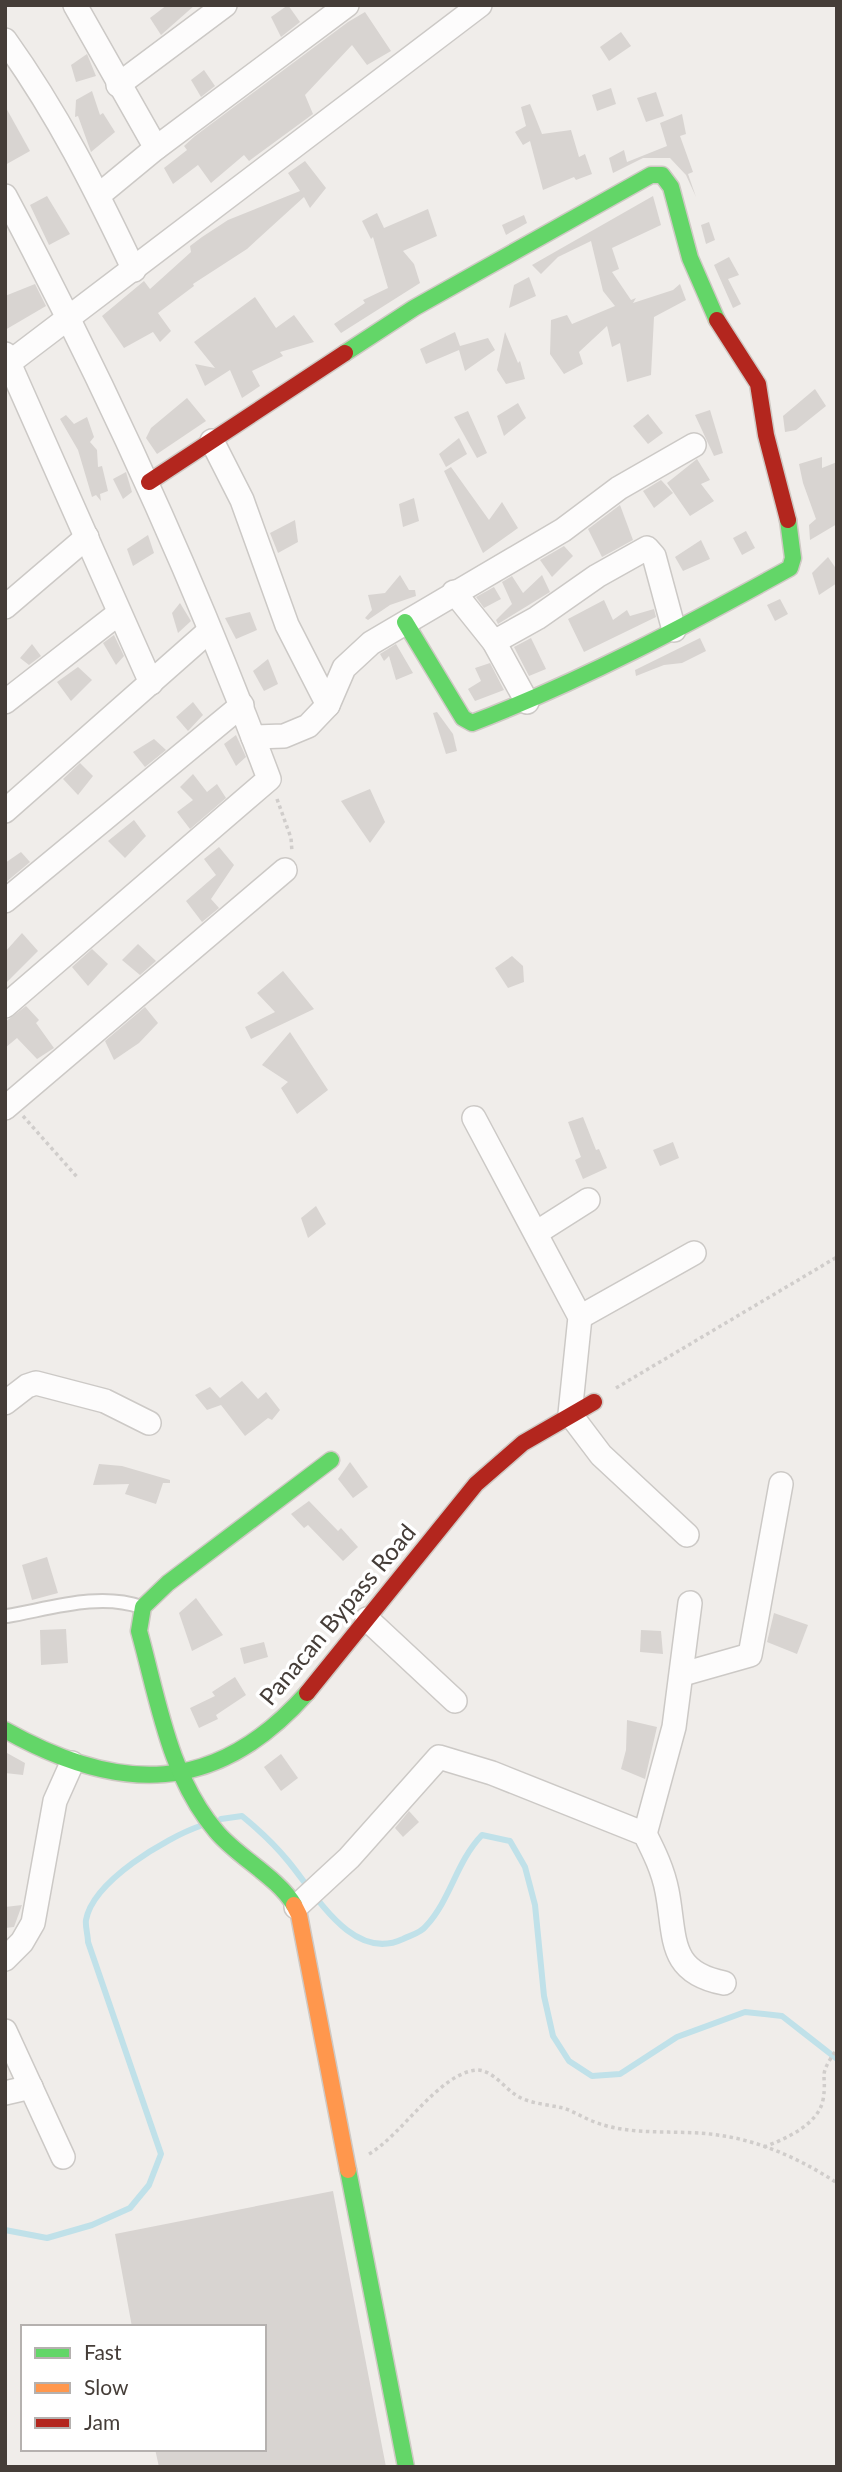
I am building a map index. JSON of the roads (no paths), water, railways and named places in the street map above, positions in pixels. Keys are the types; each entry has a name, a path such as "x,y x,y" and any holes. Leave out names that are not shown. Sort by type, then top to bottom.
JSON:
{"street":[{"path":"118,85 225,5"},
{"path":"99,195 156,148 347,5"},
{"path":"150,683 7,361 134,270 480,5"},
{"path":"83,8 118,85 156,148"},
{"path":"5,40 48,101 99,195 134,270"},
{"path":"149,482 414,308 501,261 597,203 651,175 662,175 671,187 690,258 709,304 729,342 758,384 765,435 790,530 793,558 784,572 674,630 527,702 478,722 467,721 405,622"},
{"path":"5,196 69,315 149,482 209,632 242,705 269,779 5,1006"},
{"path":"212,441 242,499 287,625 328,705"},
{"path":"253,737 296,733 308,726 328,705 344,668 353,656 454,592 563,530 619,488 694,444"},
{"path":"5,607 87,537"},
{"path":"494,642 537,618 597,576 646,548 654,556 674,630"},
{"path":"454,592 494,642 527,702"},
{"path":"5,702 119,613"},
{"path":"5,811 209,632"},
{"path":"5,901 242,705"},
{"path":"8,1106 285,870"},
{"path":"474,1118 580,1317 570,1414 601,1455 687,1535"},
{"path":"536,1233 588,1200"},
{"path":"580,1317 694,1253"},
{"path":"5,1403 27,1386 36,1383 105,1401 149,1423"},
{"name":"Panacan Bypass Road","path":"5,1730 72,1763 115,1773 146,1776 179,1773 223,1761 264,1735 305,1695 476,1484 523,1443 594,1402"},
{"path":"331,1460 183,1570 143,1607 139,1619 141,1647 179,1773 203,1815 218,1833 299,1905 406,2467"},
{"path":"683,1674 750,1655 781,1484"},
{"path":"690,1603 683,1674 662,1781 645,1834 667,1890 677,1952 692,1973 724,1983"},
{"path":"368,1619 455,1701"},
{"path":"299,1905 358,1849 439,1757 492,1773 645,1834"},
{"path":"5,1959 22,1942 33,1923 55,1801 72,1763"},
{"path":"5,2032 64,2157"},
{"path":"5,2093 31,2087"}],"lane":[{"path":"7,1616 99,1601 117,1601 143,1607"}],"waterway":[{"path":"221,1819 242,1816 278,1849 336,1921 367,1941 385,1944 403,1939 424,1928 442,1904 466,1857 482,1835 510,1841 525,1867 535,1905 544,1996 553,2036 569,2061 592,2076 620,2074 677,2037 745,2012 782,2016 837,2059"},
{"path":"5,2230 47,2238 92,2225 130,2208 149,2185 161,2154 88,1942 86,1920 92,1905 116,1876 169,1840 200,1826"}]}
